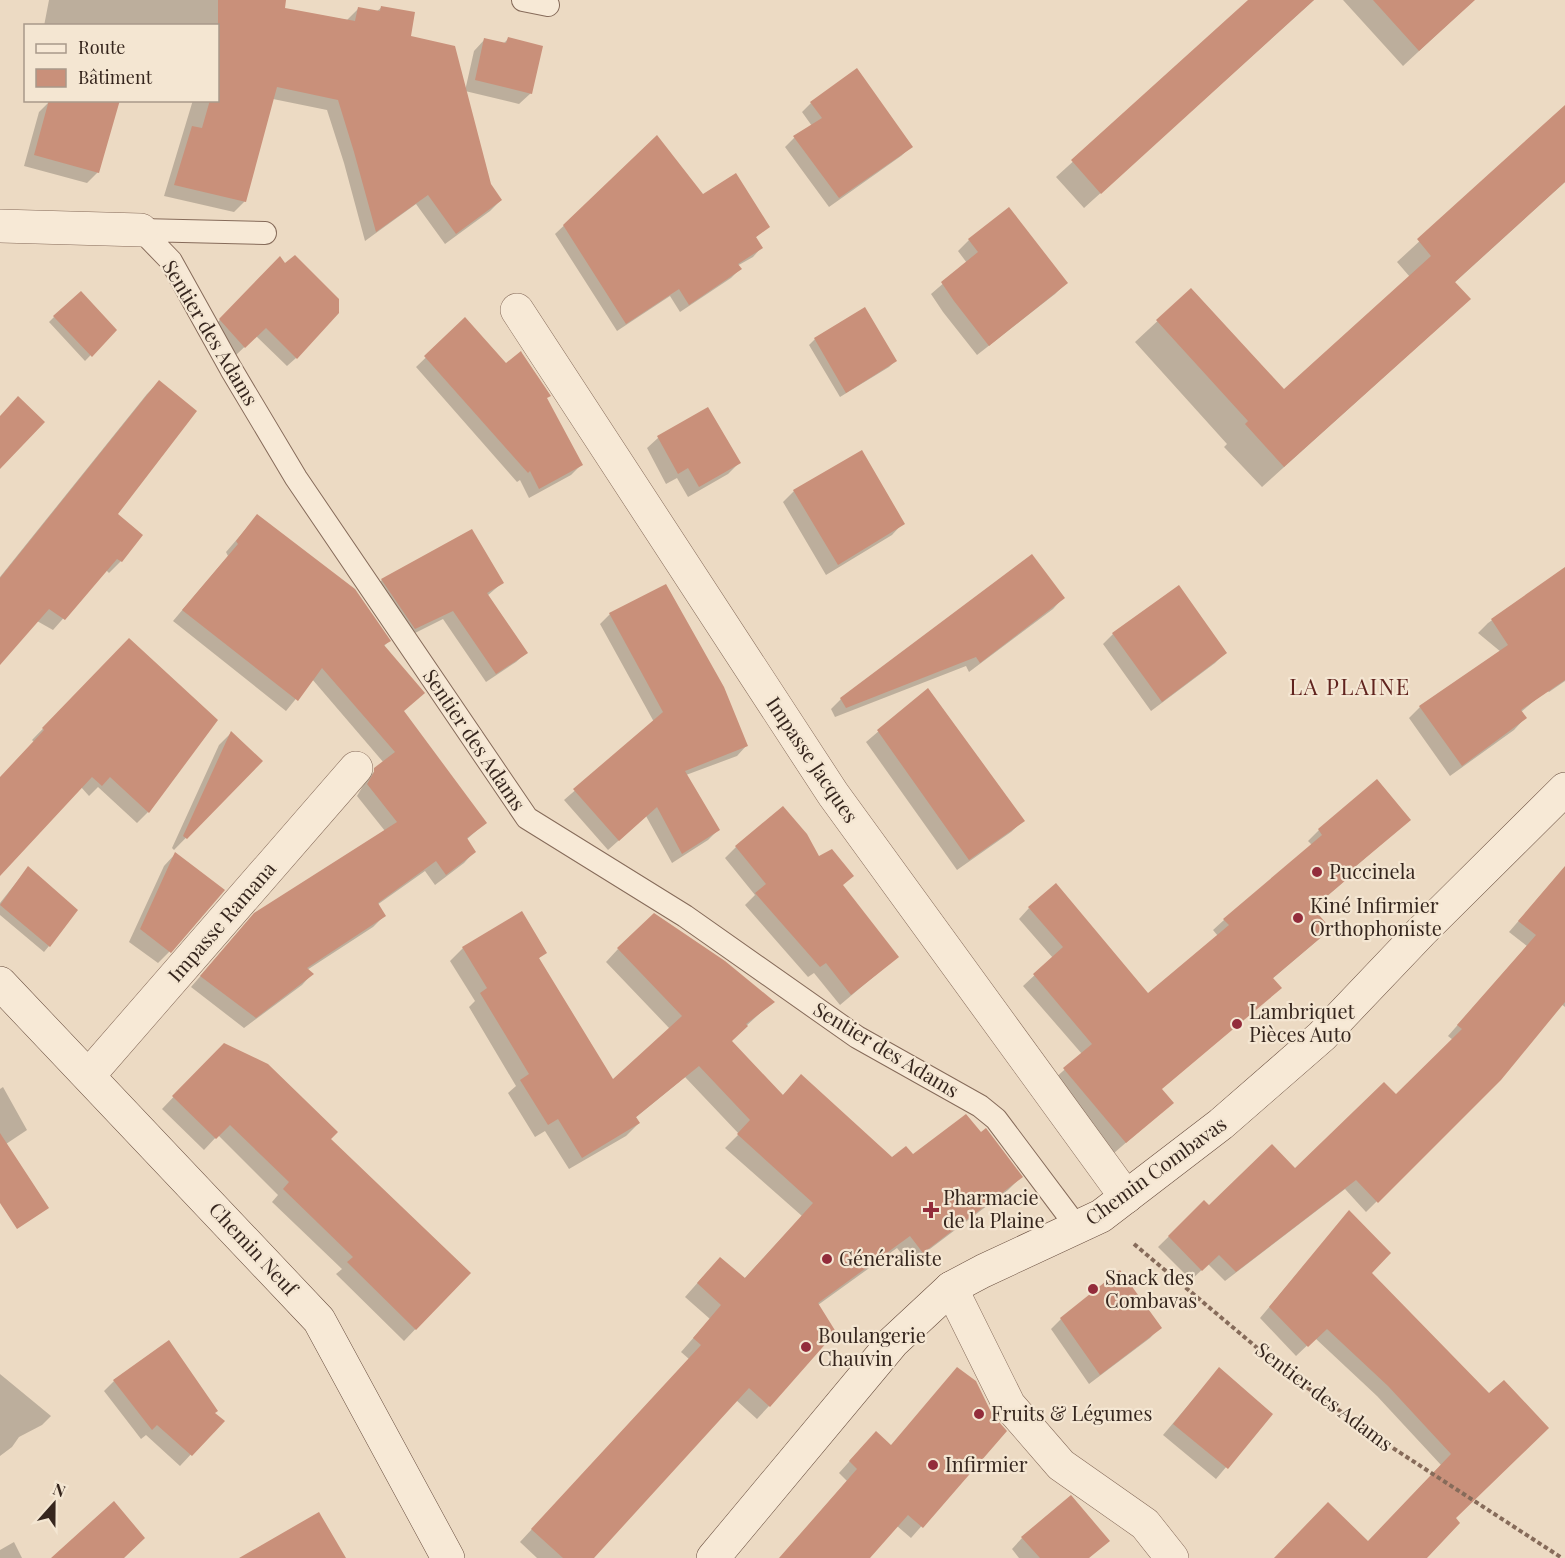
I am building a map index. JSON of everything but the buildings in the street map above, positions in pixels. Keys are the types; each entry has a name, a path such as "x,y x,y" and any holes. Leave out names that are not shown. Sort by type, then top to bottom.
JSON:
{"street":[{"path":"0,226 141,230"},
{"name":"Impasse Jacques","path":"517,310 833,794 1102,1214"},
{"name":"Impasse Ramana","path":"89,1076 356,768"},
{"name":"Chemin Combavas","path":"713,1558 893,1342 951,1288 1102,1214 1221,1124 1322,1036 1565,789"},
{"name":"Chemin Neuf","path":"0,983 319,1320 448,1558"},
{"path":"951,1288 1009,1405 1061,1465 1145,1524 1172,1558"}],"lane":[{"path":"523,0 548,5"},
{"path":"141,230 265,233"},
{"name":"Sentier des Adams","path":"141,230 171,261 231,369 296,478 527,818 685,916 857,1037 980,1106 1102,1214"}],"path":[{"name":"Sentier des Adams","path":"1102,1214 1287,1373 1379,1439 1562,1558"}],"place":[{"name":"Puccinela","path":"1317,872"},
{"name":"Kiné Infirmier Orthophoniste","path":"1298,918"},
{"name":"Lambriquet Pièces Auto","path":"1237,1024"},
{"name":"Pharmacie de la Plaine","path":"931,1210"},
{"name":"Généraliste","path":"827,1259"},
{"name":"Snack des Combavas","path":"1093,1289"},
{"name":"Boulangerie Chauvin","path":"806,1347"},
{"name":"Fruits & Légumes","path":"979,1414"},
{"name":"Infirmier","path":"933,1465"}],"district":[{"name":"LA PLAINE","path":"1350,687"}]}
